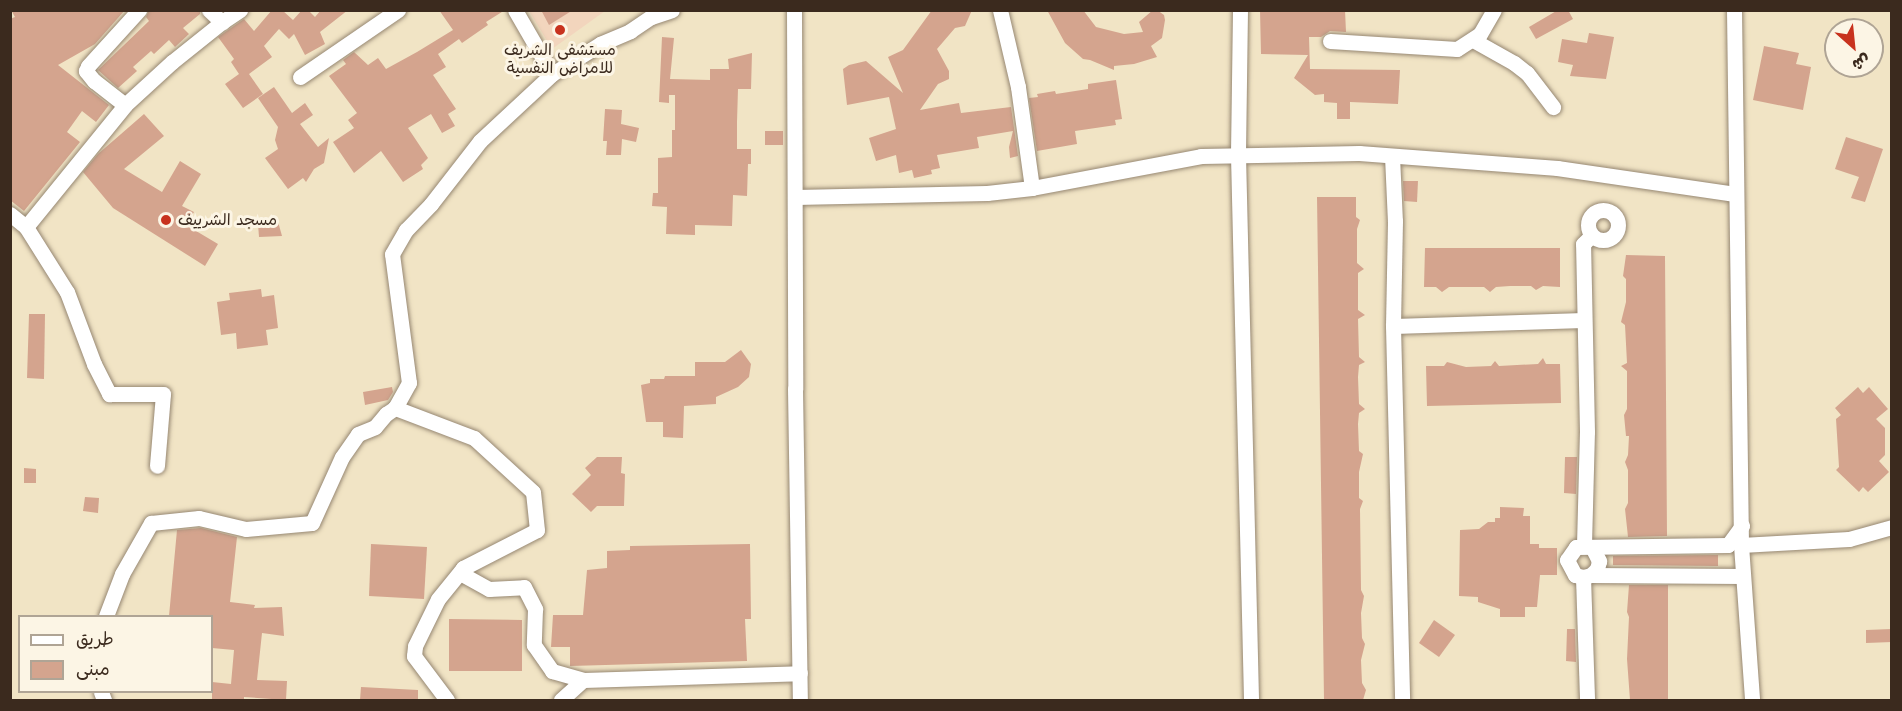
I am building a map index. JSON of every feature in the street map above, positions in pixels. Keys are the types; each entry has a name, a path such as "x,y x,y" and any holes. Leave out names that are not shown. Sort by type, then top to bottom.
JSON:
{"street":[{"path":"126,105 94,81 86,71 87,66 139,10"},
{"path":"209,10 222,22"},
{"path":"26,227 126,105 222,22 240,10"},
{"path":"300,77 398,10"},
{"path":"515,10 552,74"},
{"path":"794,10 795,389 800,700"},
{"path":"1000,10 1018,87 1032,188"},
{"path":"1240,10 1238,155 1251,700"},
{"path":"1330,41 1440,50 1457,49 1473,40 1486,28 1494,10"},
{"path":"1734,10 1741,545 1752,700"},
{"path":"106,615 122,574 151,523 199,518 246,529 312,523 342,457 358,434 375,427 386,414 395,408 409,383 392,254 406,230 431,204 480,141 552,74 600,44 630,31 651,17 672,11"},
{"path":"1473,40 1527,73 1553,107"},
{"path":"795,197 987,193 1032,188 1201,156 1238,155 1392,156 1557,168 1735,194"},
{"path":"1392,156 1395,221 1394,326 1401,700"},
{"path":"10,214 26,227 67,292 94,364 109,394 163,394 157,466"},
{"path":"1587,700 1587,576 1599,561 1588,546 1583,244 1591,236"},
{"path":"1394,326 1584,320"},
{"path":"395,408 474,438 533,492 537,530 463,567 438,599 415,646 414,656 447,700"},
{"path":"1742,526 1728,546 1576,547 1567,560 1575,574 1587,576 1743,576"},
{"path":"1741,545 1849,539 1892,527"},
{"path":"463,567 460,573 489,589 524,587 535,609 534,645 552,671 583,680 800,673"},
{"path":"561,700 583,680"}],"shaded area":[{"name":"مستشفى الشريف للامراض النفسية","path":"529,11 605,11 552,49"}],"building":[{"path":"11,10 125,10 95,44 58,65 109,105 96,122 82,111 67,132 80,142 24,211 10,200 10,19 15,17"},
{"path":"149,10 200,10 200,14 183,28 189,34 175,47 169,40 154,54 151,51 133,67 137,71 118,88 98,70 149,21 146,17"},
{"path":"272,10 282,10 293,20 302,10 308,10 315,17 321,10 348,10 320,32 325,44 305,55 294,34 289,39 279,29 264,46 272,57 249,74 263,94 243,108 225,84 239,74 231,62 234,59 218,37 244,19 254,31"},
{"path":"439,10 505,10 486,22 488,25 462,43 459,39 438,54 446,67 433,75 456,109 448,114 455,126 442,133 431,114 408,128 428,158 421,165 423,169 403,182 381,151 354,173 333,142 354,128 348,120 357,113 329,76 346,64 343,60 354,52 368,65 378,58 386,69 417,52 453,30"},
{"path":"541,10 573,10 549,25"},
{"path":"932,10 972,10 965,26 955,28 937,49 949,71 949,79 938,84 920,110 959,103 961,113 1011,107 1018,156 1010,158 1009,147 1013,131 977,137 979,148 937,155 940,168 931,170 932,174 914,178 912,170 899,173 896,155 876,161 869,138 896,129 889,97 847,105 843,69 849,65 866,61 903,93 888,57 903,50"},
{"path":"1047,10 1083,10 1096,27 1124,34 1143,32 1139,22 1153,10 1157,10 1164,15 1165,20 1162,38 1151,46 1157,57 1134,64 1114,66 1114,70 1083,59 1065,43"},
{"path":"1260,10 1345,10 1346,32 1330,31 1321,37 1309,37 1310,69 1400,70 1398,104 1350,102 1350,119 1337,119 1337,103 1324,102 1324,94 1315,95 1294,78 1308,55 1261,54"},
{"path":"1558,10 1568,10 1573,19 1536,39 1529,27"},
{"path":"1589,33 1614,37 1606,79 1570,76 1573,65 1558,62 1562,39 1587,43"},
{"path":"662,37 674,38 670,79 710,80 710,69 729,69 728,59 752,53 751,89 738,89 737,122 737,149 751,149 751,164 748,164 747,196 733,195 732,226 695,225 695,235 666,234 667,207 652,206 653,193 658,193 658,158 672,157 672,130 675,130 675,95 669,95 669,103 659,102"},
{"path":"1764,46 1799,53 1796,64 1811,67 1803,110 1753,100"},
{"path":"1116,80 1122,119 1115,120 1116,125 1075,131 1077,144 1037,151 1029,98 1055,91 1056,94 1088,89 1088,84"},
{"path":"274,87 292,113 305,103 313,115 300,124 318,147 329,138 324,163 314,169 306,182 303,178 288,189 265,158 278,149 275,140 278,127 258,98"},
{"path":"605,109 622,110 621,124 639,128 636,142 622,139 621,155 606,155 607,141 603,141"},
{"path":"144,114 164,136 124,169 162,192 180,161 201,174 182,206 194,212 186,225 218,244 205,266 113,208 83,172 98,154"},
{"path":"765,131 783,131 783,145 765,145"},
{"path":"1846,137 1883,149 1865,202 1851,198 1859,177 1835,169"},
{"path":"1403,181 1418,181 1417,202 1404,201"},
{"path":"1317,197 1356,197 1356,217 1360,220 1357,229 1357,263 1364,269 1358,273 1358,310 1365,315 1358,319 1359,357 1365,362 1359,365 1358,377 1359,404 1365,409 1359,413 1358,424 1359,451 1363,454 1359,472 1359,498 1363,501 1360,509 1361,590 1364,596 1361,613 1362,638 1365,644 1361,660 1362,683 1366,690 1363,700 1324,700"},
{"path":"277,218 282,236 259,237 258,224"},
{"path":"1425,248 1560,248 1560,287 1543,286 1536,290 1531,286 1496,287 1490,292 1484,287 1449,287 1442,292 1436,287 1424,287"},
{"path":"1626,255 1665,256 1667,536 1628,537 1625,509 1628,503 1628,470 1625,462 1628,455 1629,436 1626,436 1624,415 1627,409 1627,371 1621,366 1627,363 1625,325 1621,322 1626,302 1626,279 1623,276"},
{"path":"261,289 262,297 274,295 278,328 266,330 268,345 237,349 236,333 221,335 217,302 230,300 229,293"},
{"path":"29,314 45,314 44,379 27,378"},
{"path":"741,350 751,364 749,377 738,387 716,397 716,404 684,406 683,438 663,437 663,422 646,422 641,385 650,383 650,379 664,379 665,376 695,376 695,362 725,362"},
{"path":"1543,358 1546,364 1560,364 1561,403 1427,406 1426,366 1444,366 1447,362 1466,367 1491,366 1495,361 1499,366 1538,364"},
{"path":"392,387 393,392 388,400 365,405 363,392"},
{"path":"1858,387 1863,393 1869,387 1888,409 1876,419 1885,428 1885,455 1879,461 1889,472 1868,492 1863,487 1859,492 1836,470 1839,467 1836,419 1841,415 1835,408"},
{"path":"597,457 622,457 621,473 625,474 624,506 597,506 591,512 572,494 591,475 585,468"},
{"path":"1565,457 1577,457 1576,494 1564,493"},
{"path":"24,468 36,469 36,483 24,483"},
{"path":"85,497 99,498 98,513 83,511"},
{"path":"1500,507 1524,508 1523,516 1530,516 1530,544 1539,544 1539,548 1557,548 1557,575 1540,575 1537,607 1525,607 1525,617 1500,617 1500,609 1478,602 1478,597 1459,596 1460,530 1479,529 1488,522 1495,522 1495,518 1500,518"},
{"path":"201,528 237,537 230,602 255,605 254,608 282,607 284,636 262,633 257,680 287,681 286,700 244,697 244,700 212,700 213,682 231,684 234,650 213,648 213,615 169,615 177,530"},
{"path":"371,544 427,547 424,599 369,596"},
{"path":"750,544 751,619 745,619 747,661 570,666 570,647 551,647 553,615 583,615 587,570 607,568 607,551 630,550 630,546"},
{"path":"1718,555 1718,566 1613,565 1613,556"},
{"path":"1629,585 1668,585 1668,700 1630,700 1627,659"},
{"path":"449,619 522,620 522,671 449,671"},
{"path":"1434,620 1455,635 1439,657 1419,643"},
{"path":"1567,629 1575,629 1576,662 1566,661"},
{"path":"1892,629 1892,642 1866,643 1866,630"},
{"path":"361,687 418,690 418,700 360,700"}],"place":[{"name":"مستشفى الشريف للامراض النفسية","path":"560,30"},
{"name":"مسجد الشرييف","path":"166,220"}]}
